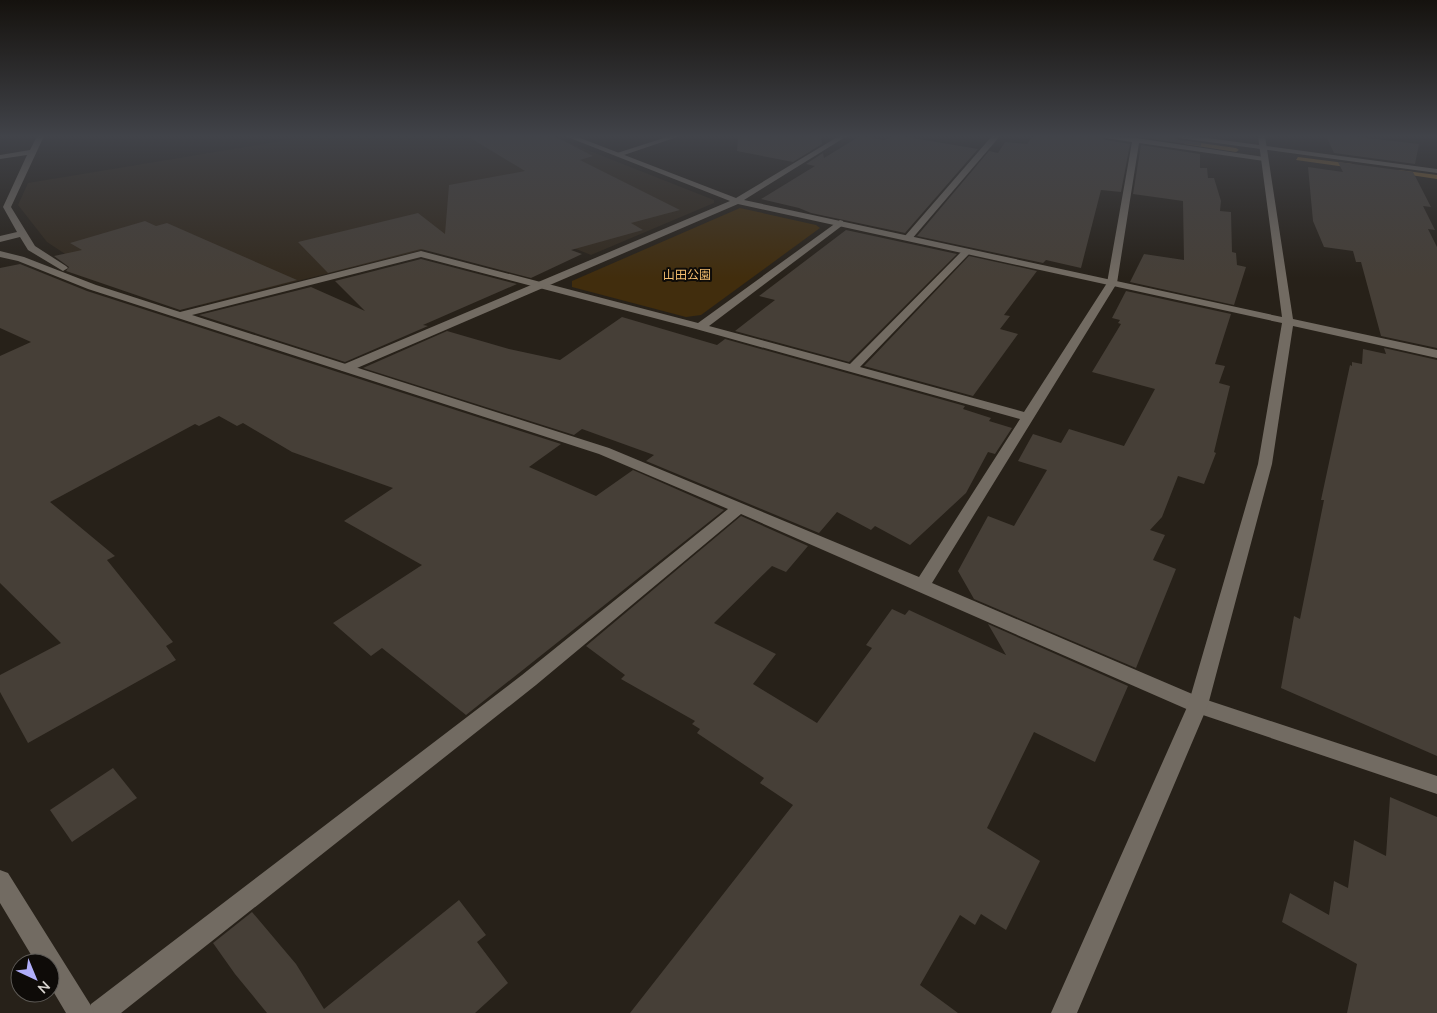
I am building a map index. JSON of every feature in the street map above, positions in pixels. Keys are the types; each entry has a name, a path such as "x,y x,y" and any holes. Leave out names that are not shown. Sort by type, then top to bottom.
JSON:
{"street":[{"path":"18,183 7,207 31,248 92,287"},
{"path":"692,183 737,201 1437,354"},
{"path":"346,368 737,201 766,183"},
{"path":"908,238 955,183"},
{"path":"922,585 1112,284 1129,183"},
{"path":"1064,1013 1198,705 1265,464 1288,321 1268,183"},
{"path":"700,327 840,223"},
{"path":"0,239 22,234"},
{"path":"853,368 967,252"},
{"path":"0,254 21,259 92,287 604,451 922,585 1198,705 1437,785"},
{"path":"179,315 421,254 700,327 1027,416"},
{"path":"100,1013 529,680 739,508"},
{"path":"0,881 80,1013"}],"shaded area":[{"path":"28,183 672,183 714,200 714,203 591,255 519,226 201,305 100,277 47,242 18,205"}],"green space":[{"name":"山田公園","path":"740,208 816,225 820,228 701,315 686,317 572,287 572,281"}],"building":[{"path":"458,183 627,183 680,210 631,223 643,230 571,250 582,254 531,278 421,249 328,273 298,242 418,213 445,234 449,185"},
{"path":"787,183 948,183 905,233 811,213 799,208 761,199"},
{"path":"962,183 1123,183 1121,192 1101,190 1081,268 1046,260 1043,263 917,236"},
{"path":"1135,183 1216,183 1221,201 1220,211 1231,212 1232,252 1236,253 1237,265 1246,267 1234,305 1130,282 1144,254 1184,260 1183,201 1133,194"},
{"path":"1310,183 1419,183 1431,207 1423,206 1435,230 1428,229 1437,247 1437,348 1381,336 1361,262 1356,262 1353,251 1324,247 1313,221"},
{"path":"145,221 156,226 167,223 297,280 180,310 66,271 69,267 54,256 82,250 70,243"},
{"path":"846,230 957,254 849,362 735,331 775,300 759,296"},
{"path":"969,256 1037,271 1004,315 1010,316 1000,329 1018,334 973,396 864,366"},
{"path":"421,259 517,284 345,362 199,315 311,287 365,311 335,281"},
{"path":"20,264 87,291 561,444 529,467 596,496 633,470 724,510 466,715 382,648 371,656 333,623 422,565 344,521 393,488 292,452 243,423 237,426 219,416 199,426 195,424 50,502 115,556 107,560 173,642 166,646 176,660 28,743 0,692 0,675 61,643 0,583 0,356 31,342 0,328 0,268"},
{"path":"1126,291 1231,314 1215,364 1225,366 1219,383 1230,386 1214,452 1216,453 1204,484 1178,476 1162,517 1150,530 1165,535 1153,560 1176,569 1136,668 974,599 958,571 988,516 1014,526 1047,470 1018,461 1033,434 1061,443 1069,429 1124,446 1155,389 1092,372 1121,324 1118,323 1120,320 1112,318"},
{"path":"622,317 717,345 725,339 965,406 963,409 991,418 989,421 1012,428 995,454 988,452 966,493 910,545 875,526 871,530 837,512 819,533 646,461 654,455 582,429 574,435 363,368 447,331 509,349 560,360"},
{"path":"1384,348 1437,360 1437,756 1281,688 1294,616 1300,619 1324,500 1321,500 1350,365 1352,366 1352,362 1362,364 1363,349 1386,354"},
{"path":"741,516 808,546 786,572 772,566 714,623 776,654 753,684 817,723 872,648 866,645 892,609 905,615 909,610 1006,655 988,624 1128,686 1095,762 1034,732 987,828 1040,861 1006,930 981,914 975,925 960,915 920,985 958,1013 630,1013 793,805 760,783 764,778 697,733 700,729 692,724 695,721 621,679 625,675 586,646"},
{"path":"113,768 137,798 72,842 50,810"},
{"path":"1390,797 1437,817 1437,1013 1347,1013 1357,964 1282,922 1290,893 1329,915 1334,881 1348,888 1354,840 1386,856"},
{"path":"459,900 486,935 477,942 508,983 475,1013 267,1013 235,974 213,943 252,912 296,964 324,1009"}]}
